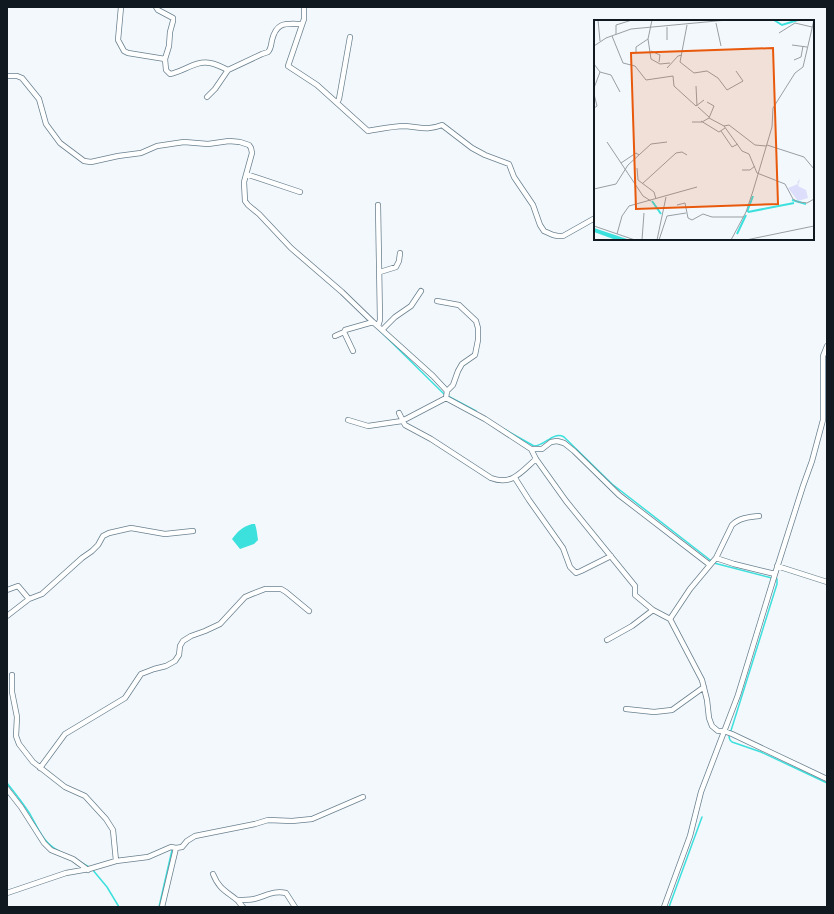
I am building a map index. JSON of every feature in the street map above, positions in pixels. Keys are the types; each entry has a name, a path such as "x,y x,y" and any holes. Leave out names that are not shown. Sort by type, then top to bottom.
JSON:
{"street":[{"path":"121,7 118,40 124,51 165,59"},
{"path":"156,7 158,10 173,18 169,46 165,59 166,70 170,74 202,62 210,63 228,70"},
{"path":"304,7 304,18 288,66 317,85 368,131 406,126 433,129 442,125 472,148 485,155 509,164 514,177 533,205 540,225 544,231 553,235 563,236 594,219"},
{"path":"207,97 215,89 228,70 268,52 274,32 277,28 287,24 302,24"},
{"path":"337,103 350,37"},
{"path":"7,76 17,76 22,78 39,99 46,124 60,143 84,161 91,162 140,153 157,146 184,142 208,144 229,141 249,145 252,153 244,182 245,201 248,205 259,214 291,248 342,292 433,376 447,395 531,449 536,459 566,501 635,586 635,595 653,610 670,619 702,680 709,718 712,726 718,731 728,733 827,779"},
{"path":"246,174 300,192"},
{"path":"378,206 380,320 378,326"},
{"path":"380,272 396,267 399,261 400,253"},
{"path":"382,330 395,317 411,306 421,290"},
{"path":"348,420 368,426 402,421 447,395 462,364 474,354 478,340 478,328 476,321 459,305 437,301"},
{"path":"335,336 349,328 373,322"},
{"path":"344,332 353,351"},
{"path":"664,907 690,836 701,792 728,733 777,566 812,461 824,406 824,356 827,346"},
{"path":"399,413 404,425 431,439 491,478 500,482 515,478 536,459"},
{"path":"531,449 542,449 551,442 557,441 564,443 620,495 713,562 734,564 774,576"},
{"path":"515,478 563,548 572,571 576,573 581,572 611,556"},
{"path":"670,619 690,589 713,562 732,525 742,519 759,516"},
{"path":"7,616 29,599 42,594 92,551 98,545 103,536 109,533 131,528 165,534 193,531"},
{"path":"777,566 827,582"},
{"path":"7,590 18,586 29,599"},
{"path":"40,768 65,734 125,698 141,674 166,666 175,661 180,655 180,646 183,641 220,624 239,604 252,594 272,588 282,589 309,612"},
{"path":"607,640 632,626 653,610"},
{"path":"12,674 12,692 17,717 16,736 19,744 33,762 65,787 85,796 106,819 112,830 116,861"},
{"path":"626,709 654,712 672,710 704,686"},
{"path":"7,789 25,813 44,843 51,850 73,859 91,869"},
{"path":"7,893 66,873 91,869 116,861 148,857 171,847 182,847 187,841 195,836 268,820 292,821 312,819 364,797"},
{"path":"162,907 176,848"},
{"path":"213,874 220,887 238,900 243,907"},
{"path":"238,900 254,899 271,892 280,891 286,893 296,907"}],"water":[{"path":"255,524 258,540 254,544 240,549 232,539 240,530"}],"waterway":[{"path":"377,328 444,394 476,411"},
{"path":"504,429 534,446 542,444 556,436 564,437 612,484 714,563 772,578"},
{"path":"776,578 777,584 729,737 732,742 761,752 827,783"},
{"path":"7,783 30,814 38,830 49,844 59,851"},
{"path":"669,907 702,817"},
{"path":"159,907 172,850"},
{"path":"80,862 89,867"},
{"path":"92,869 107,887 119,907"}]}
